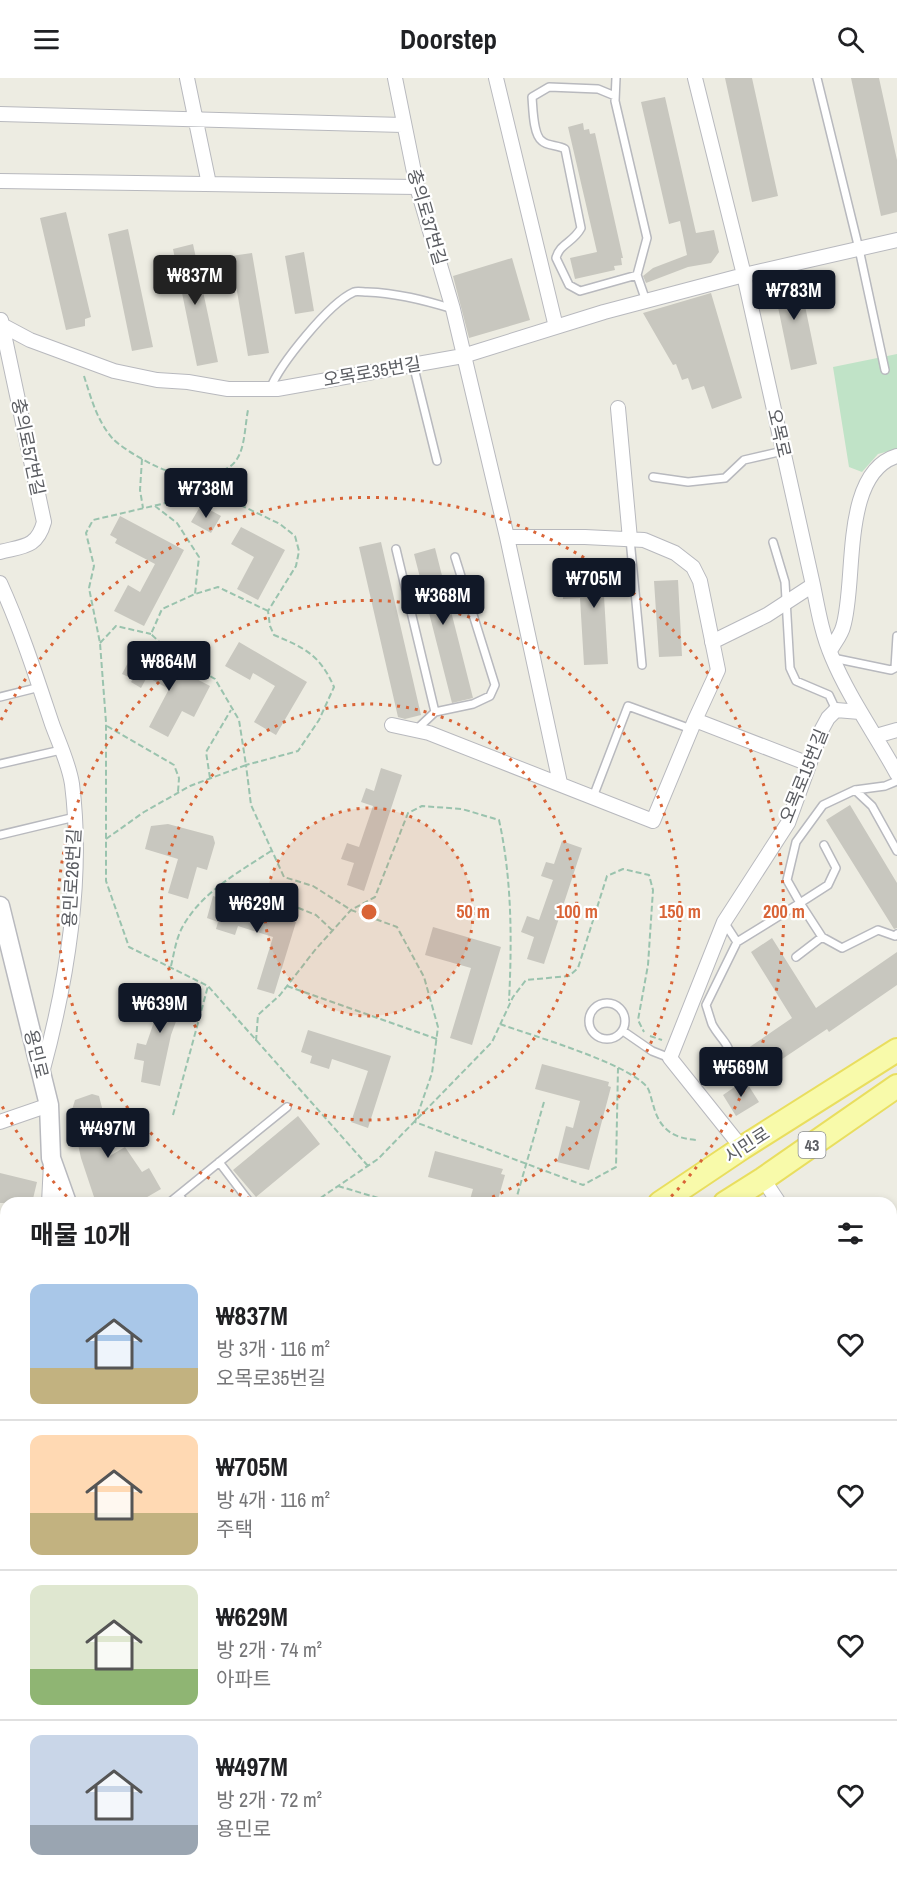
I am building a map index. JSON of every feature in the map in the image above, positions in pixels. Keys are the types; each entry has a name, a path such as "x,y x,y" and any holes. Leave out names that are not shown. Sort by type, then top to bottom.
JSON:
{"main road":[{"name":"시민로","path":"669,1197 897,1050"},
{"name":"시민로","path":"734,1197 897,1086"}],"street":[{"path":"187,78 209,184"},
{"name":"충의로37번길","path":"395,78 417,187 453,309 507,537 560,783"},
{"path":"496,78 556,327"},
{"name":"오목로","path":"696,78 744,275 820,621 831,655 860,712 897,774"},
{"path":"0,114 403,125"},
{"path":"0,181 417,187"},
{"name":"오목로35번길","path":"1,321 30,340 114,371 157,380 188,382 228,389 270,389 463,356 646,301 744,275 897,240"},
{"name":"충의로57번길","path":"0,552 32,543 41,534 44,522 1,321"},
{"path":"618,408 630,539"},
{"path":"831,655 843,628 856,515 876,469 888,459 897,456"},
{"path":"392,725 429,733 654,821 693,724 718,670 700,581 693,567 675,553 644,540 507,537"},
{"name":"용민로26번길","path":"0,583 20,628 72,782 75,817 77,849 69,938 59,1008 42,1075"},
{"path":"712,642 767,615 813,585"},
{"name":"오목로15번길","path":"670,1058 724,921 788,823 828,718 836,710 860,712"},
{"path":"693,724 809,764"},
{"path":"876,736 897,730"},
{"name":"용민로","path":"1,916 49,1105 51,1158 65,1197"},
{"path":"670,1058 742,1148"},
{"path":"0,1122 49,1105"},
{"path":"49,1197 51,1158"},
{"path":"763,1179 774,1197"}],"lane":[{"path":"616,78 615,96 647,238 637,275 646,301"},
{"path":"817,78 859,249 885,370"},
{"path":"615,96 597,89 549,87 531,97 537,135 543,142 565,149 568,160 580,228 575,238 559,249 556,258 568,285 580,291 637,275"},
{"path":"270,389 275,376 333,307 355,291 385,292 413,297 453,309"},
{"path":"414,364 437,461"},
{"path":"653,477 688,482 725,478 744,460 783,451"},
{"path":"630,539 642,665"},
{"path":"773,542 785,582 788,602 790,668 796,681 829,695 836,710"},
{"path":"396,549 435,711"},
{"path":"416,730 435,711 473,704 490,696 495,685 455,557"},
{"path":"831,655 891,670 895,668 897,636"},
{"path":"0,697 40,687"},
{"path":"593,797 628,706 693,724"},
{"path":"0,764 61,750"},
{"path":"897,781 885,786 855,790 823,805 796,842 787,880 822,938 842,948 878,930 895,936 897,934"},
{"path":"855,790 872,806 897,851"},
{"path":"0,835 75,817"},
{"path":"724,1070 730,1061 730,1049 712,1024 706,1005 738,942 828,885 836,868 824,845"},
{"path":"724,921 738,942"},
{"path":"796,957 822,938"},
{"path":"603,1003 616,1004 621,1008 626,1019 623,1031 614,1038 596,1036 592,1032 589,1020 593,1009 603,1003"},
{"path":"623,1031 652,1051 670,1058"},
{"path":"176,1197 287,1107"},
{"path":"219,1162 246,1197"}],"path":[{"path":"84,376 95,411 114,440 142,459 167,471 204,475 229,469 238,458 248,410"},
{"path":"142,459 140,490 143,508"},
{"path":"106,839 144,812 178,792 246,765 298,751 319,720 334,687 328,672 304,648 274,635 270,626 268,611 296,566 299,551 295,536 280,524 213,492 93,520 86,533 94,566 89,588 100,643 106,725 106,839 106,881 129,947 208,986 368,1166"},
{"path":"154,506 177,523 199,557 195,594"},
{"path":"151,634 162,609 195,594 218,587 268,611"},
{"path":"100,643 116,626 151,634 172,654 215,679 239,720 251,805 284,877 313,886 351,910 397,927 424,977 438,1027 432,1073 415,1122"},
{"path":"210,778 206,752 232,709"},
{"path":"106,725 174,765 179,778 178,792"},
{"path":"256,1041 258,1015 280,995 351,910 375,897 408,813 422,806 462,809 499,820 505,846 512,947 509,1005"},
{"path":"171,966 182,928 198,905 220,886 271,851"},
{"path":"322,1197 378,1159 492,1042 509,1005 526,980 570,976 578,968 607,876 623,869 649,875 653,890 648,965 638,1020 645,1034 676,1045"},
{"path":"220,886 291,905 316,915 333,931"},
{"path":"173,1115 208,986"},
{"path":"287,986 437,1039"},
{"path":"500,1024 628,1072 648,1088 655,1114 666,1130 683,1139 698,1140"},
{"path":"415,1122 583,1185 616,1167 618,1068"},
{"path":"517,1197 544,1102"},
{"path":"338,1186 375,1197"}],"green space":[{"path":"897,354 897,449 878,454 862,472 849,467 833,367"}],"building":[{"path":"725,78 752,78 778,196 752,202"},
{"path":"851,78 879,78 897,160 897,212 881,216"},
{"path":"665,97 696,233 714,230 719,252 711,263 688,267 646,283 643,276 653,268 687,255 680,221 669,224 641,102"},
{"path":"583,123 584,130 589,129 590,134 595,133 623,258 621,258 622,265 614,266 615,270 575,279 570,258 597,252 568,127"},
{"path":"66,212 91,317 85,319 85,326 66,330 40,218"},
{"path":"128,229 153,347 132,351 108,234"},
{"path":"193,244 218,362 197,366 173,249"},
{"path":"304,252 314,311 295,314 285,256"},
{"path":"252,253 269,353 248,356 231,256"},
{"path":"512,258 530,320 469,338 453,276"},
{"path":"798,272 817,364 791,370 772,278"},
{"path":"711,293 742,398 712,409 704,386 692,390 688,378 682,380 676,364 673,365 643,313"},
{"path":"201,505 221,516 211,533 191,522"},
{"path":"120,516 184,550 144,626 114,611 128,585 140,592 155,564 115,543 117,539 110,535"},
{"path":"241,527 285,550 258,600 237,589 254,557 231,544"},
{"path":"381,542 421,715 405,719 398,717 359,547"},
{"path":"435,548 473,698 452,703 414,554"},
{"path":"625,572 626,595 604,596 608,664 584,665 580,598 563,599 562,576"},
{"path":"678,580 682,656 659,657 654,581"},
{"path":"239,642 307,682 276,735 254,722 275,686 253,673 250,680 225,666"},
{"path":"132,655 158,668 162,661 210,686 194,717 182,711 168,737 149,727 169,689 147,677 141,688 131,682 133,679 122,674"},
{"path":"381,768 402,775 364,891 347,885 354,863 341,859 347,843 359,847 373,806 361,802 366,788 374,791"},
{"path":"850,805 897,883 897,928 894,929 826,820"},
{"path":"168,824 213,836 215,843 207,870 197,867 188,899 168,893 178,859 145,849 151,826"},
{"path":"562,841 582,848 544,964 527,959 534,937 521,932 527,916 539,920 553,880 541,876 546,862 554,864"},
{"path":"213,896 296,922 274,994 257,989 273,937 238,926 235,935 216,929 218,922 207,918"},
{"path":"433,927 501,947 472,1045 450,1038 471,968 425,955"},
{"path":"772,938 816,1008 897,952 897,985 829,1032 827,1029 751,1080 735,1057 792,1018 751,952"},
{"path":"169,983 188,989 171,1035 160,1086 141,1082 144,1061 134,1059 137,1043 146,1045 156,1016 148,1013 154,996 162,999"},
{"path":"308,1030 391,1056 368,1128 351,1122 368,1071 332,1059 329,1069 310,1063 312,1056 301,1052"},
{"path":"542,1064 609,1082 608,1086 611,1087 589,1170 557,1162 566,1126 573,1128 580,1101 535,1089"},
{"path":"745,1080 759,1102 736,1116 723,1095"},
{"path":"92,1094 99,1096 108,1131 101,1133 108,1157 125,1147 142,1172 149,1168 161,1189 147,1197 94,1197 81,1158 71,1113 75,1100"},
{"path":"298,1116 320,1144 256,1197 233,1170"},
{"path":"435,1151 503,1169 501,1174 505,1175 499,1197 471,1197 473,1189 428,1177"},
{"path":"0,1173 37,1182 33,1197 0,1197"}]}
